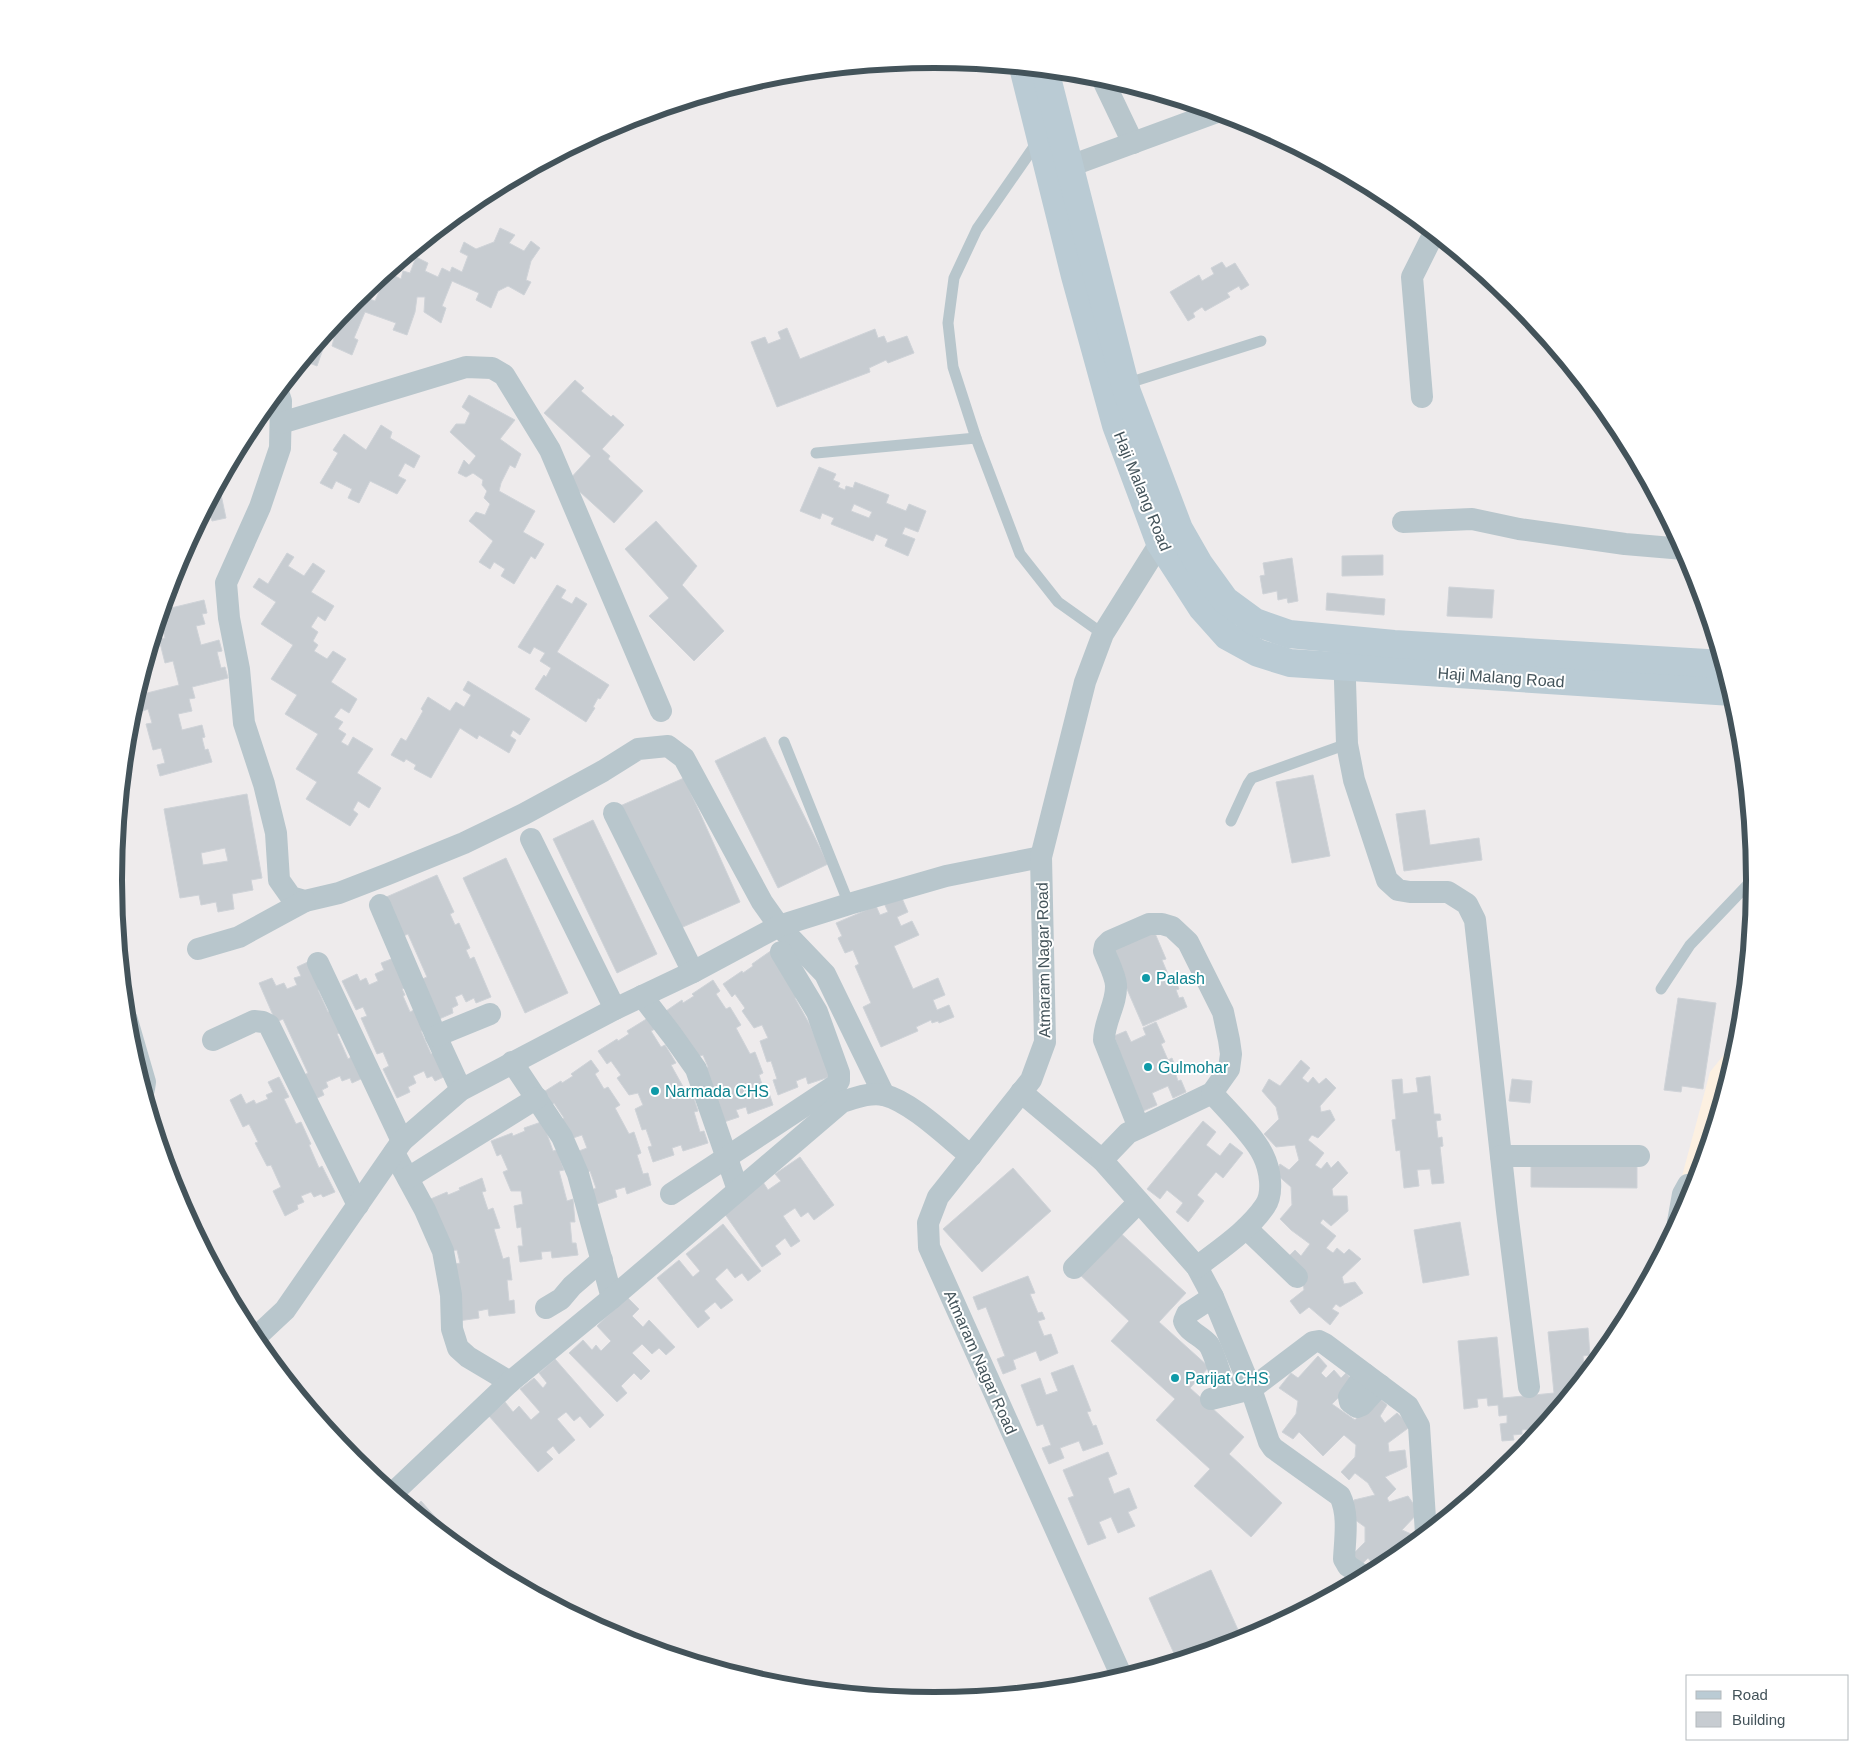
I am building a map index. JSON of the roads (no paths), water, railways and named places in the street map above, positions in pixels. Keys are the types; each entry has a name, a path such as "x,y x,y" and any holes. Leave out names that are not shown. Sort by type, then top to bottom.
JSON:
{"main road":[{"name":"Haji Malang Road","path":"1024,72 1040,138 1115,386 1170,536 1202,608 1227,636 1258,653 1290,663 1724,691"},
{"name":"Haji Malang Road","path":"1046,75 1070,166 1115,386"},
{"name":"Haji Malang Road","path":"1170,536 1198,564 1225,600 1256,622 1289,634 1394,644 1717,664"}],"street":[{"path":"1106,86 1133,143"},
{"path":"1070,166 1208,115"},
{"path":"1422,397 1412,277 1432,237"},
{"path":"281,423 466,367 492,368 504,375 550,450 662,714 668,746 684,758 762,902 779,926 825,974 884,1095"},
{"path":"280,399 280,448 260,507 226,583 229,618 239,669 244,723 264,784 276,834 278,880 291,898 305,902"},
{"path":"1403,522 1472,519 1519,529 1625,544 1676,548"},
{"name":"Atmaram Nagar Road","path":"1119,1671 929,1247 928,1223 938,1197 1031,1080 1045,1042 1041,857 1085,682 1103,634 1170,536"},
{"path":"1344,639 1347,744 1354,780 1386,880 1398,890 1410,892 1448,892 1466,904 1475,920 1529,1387"},
{"path":"198,949 239,936 305,902 339,893 464,843 524,814 603,771 638,749 668,746"},
{"path":"614,813 693,972"},
{"path":"530,839 615,1009"},
{"path":"260,1333 285,1310 398,1147 461,1090 512,1062 615,1009 693,972 779,926 946,876 1041,857"},
{"path":"380,905 461,1090"},
{"path":"1102,1160 1128,1134 1212,1093 1229,1069 1231,1054 1224,1012 1188,942 1172,927 1155,924 1149,924 1110,941 1104,946 1104,951 1116,984 1104,1040 1139,1128"},
{"path":"671,1194 836,1085 839,1081 839,1072 817,1012 781,952"},
{"path":"318,963 398,1147 408,1178 443,1251 451,1295 452,1329 458,1348 468,1357 510,1382"},
{"path":"642,996 696,1069 738,1190"},
{"path":"817,1012 839,1002"},
{"path":"436,1036 490,1014"},
{"path":"213,1040 254,1021 269,1025 358,1205"},
{"path":"512,1062 562,1137 578,1174 612,1298"},
{"path":"1021,1092 1102,1160 1197,1267 1213,1297 1251,1389 1269,1442 1273,1448 1340,1496 1344,1503 1344,1559 1348,1566 1359,1573"},
{"path":"1197,1267 1246,1228 1266,1205 1271,1187 1264,1155 1212,1093"},
{"path":"396,1489 441,1449 510,1382 612,1298 842,1102 863,1095 884,1095 910,1107 971,1156"},
{"path":"408,1178 537,1098"},
{"path":"1501,1156 1639,1156"},
{"path":"1074,1268 1139,1202"},
{"path":"1246,1228 1297,1277"},
{"path":"546,1308 560,1299 602,1260"},
{"path":"1213,1297 1187,1314 1184,1321 1186,1326 1210,1346 1219,1397 1251,1389 1313,1342 1319,1341 1408,1406 1418,1426 1426,1528"}],"lane":[{"path":"1040,138 977,229 954,278 948,324 953,367 976,438 1020,554 1058,602 1103,634"},
{"path":"1115,386 1261,341"},
{"path":"816,453 976,438"},
{"path":"784,742 849,904"},
{"path":"1232,821 1252,778 1347,744"},
{"path":"1661,989 1690,945 1747,887"}],"place":[{"name":"Palash","path":"1146,978"},
{"name":"Gulmohar","path":"1148,1067"},
{"name":"Narmada CHS","path":"655,1091"},
{"name":"Parijat CHS","path":"1175,1378"}]}
